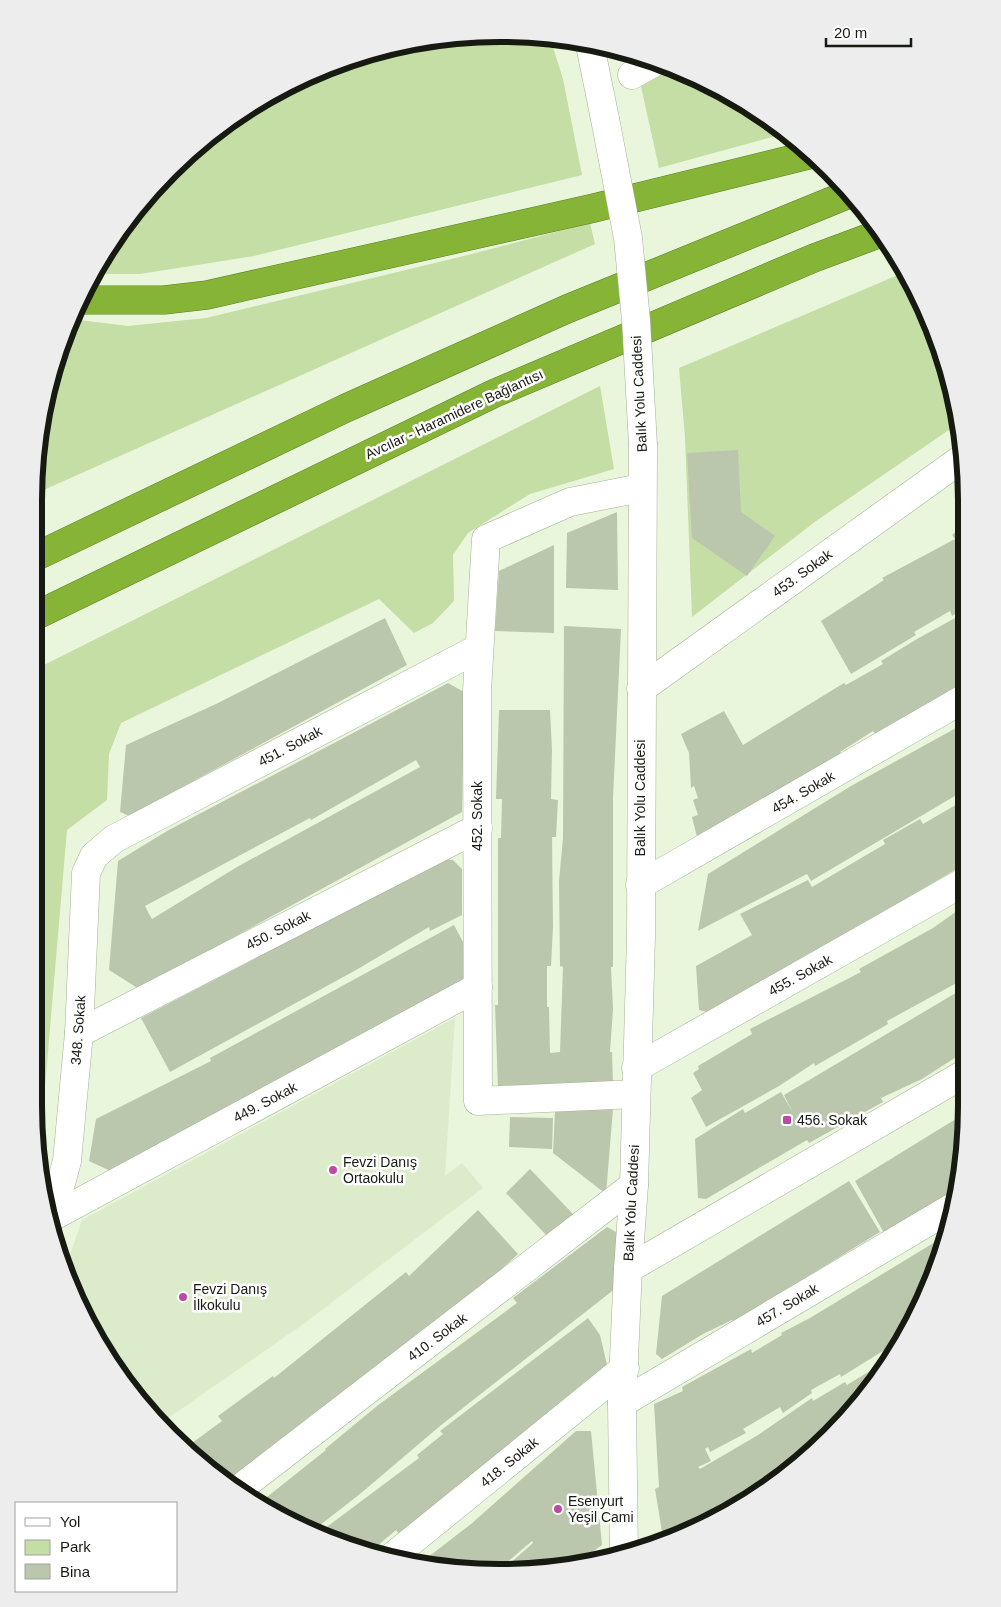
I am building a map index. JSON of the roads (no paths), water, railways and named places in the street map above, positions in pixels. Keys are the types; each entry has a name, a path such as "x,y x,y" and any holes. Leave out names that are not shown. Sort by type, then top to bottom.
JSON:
{"highway":[{"path":"89,300 164,300 207,295 277,281 408,249 662,192 803,157"},
{"path":"42,554 346,408 567,309 842,196"},
{"name":"Avcılar - Haramidere Bağlantısı","path":"42,613 495,393 814,258 874,236"}],"street":[{"name":"Balık Yolu Caddesi","path":"591,51 628,238 636,320 643,445 641,488 641,936 634,1185 622,1403 624,1547"},
{"name":"453. Sokak","path":"641,689 957,462"},
{"name":"452. Sokak","path":"636,1094 478,1101 477,691 486,540 570,502 641,488"},
{"name":"451. Sokak","path":"103,847 114,839 479,648"},
{"name":"454. Sokak","path":"640,886 958,702"},
{"name":"450. Sokak","path":"79,1032 478,828"},
{"name":"348. Sokak","path":"54,1209 67,1161 79,1032 86,873 94,856 103,847"},
{"name":"455. Sokak","path":"636,1068 958,885"},
{"name":"449. Sokak","path":"55,1214 478,987"},
{"path":"628,1269 958,1077"},
{"name":"410. Sokak","path":"244,1485 634,1185"},
{"name":"457. Sokak","path":"622,1403 946,1211"},
{"name":"418. Sokak","path":"397,1553 625,1368"}],"place":[{"name":"456. Sokak","path":"787,1120"},
{"name":"Fevzi Danış Ortaokulu","path":"333,1170"},
{"name":"Fevzi Danış İlkokulu","path":"183,1297"},
{"name":"Esenyurt Yeşil Cami","path":"558,1509"}]}
